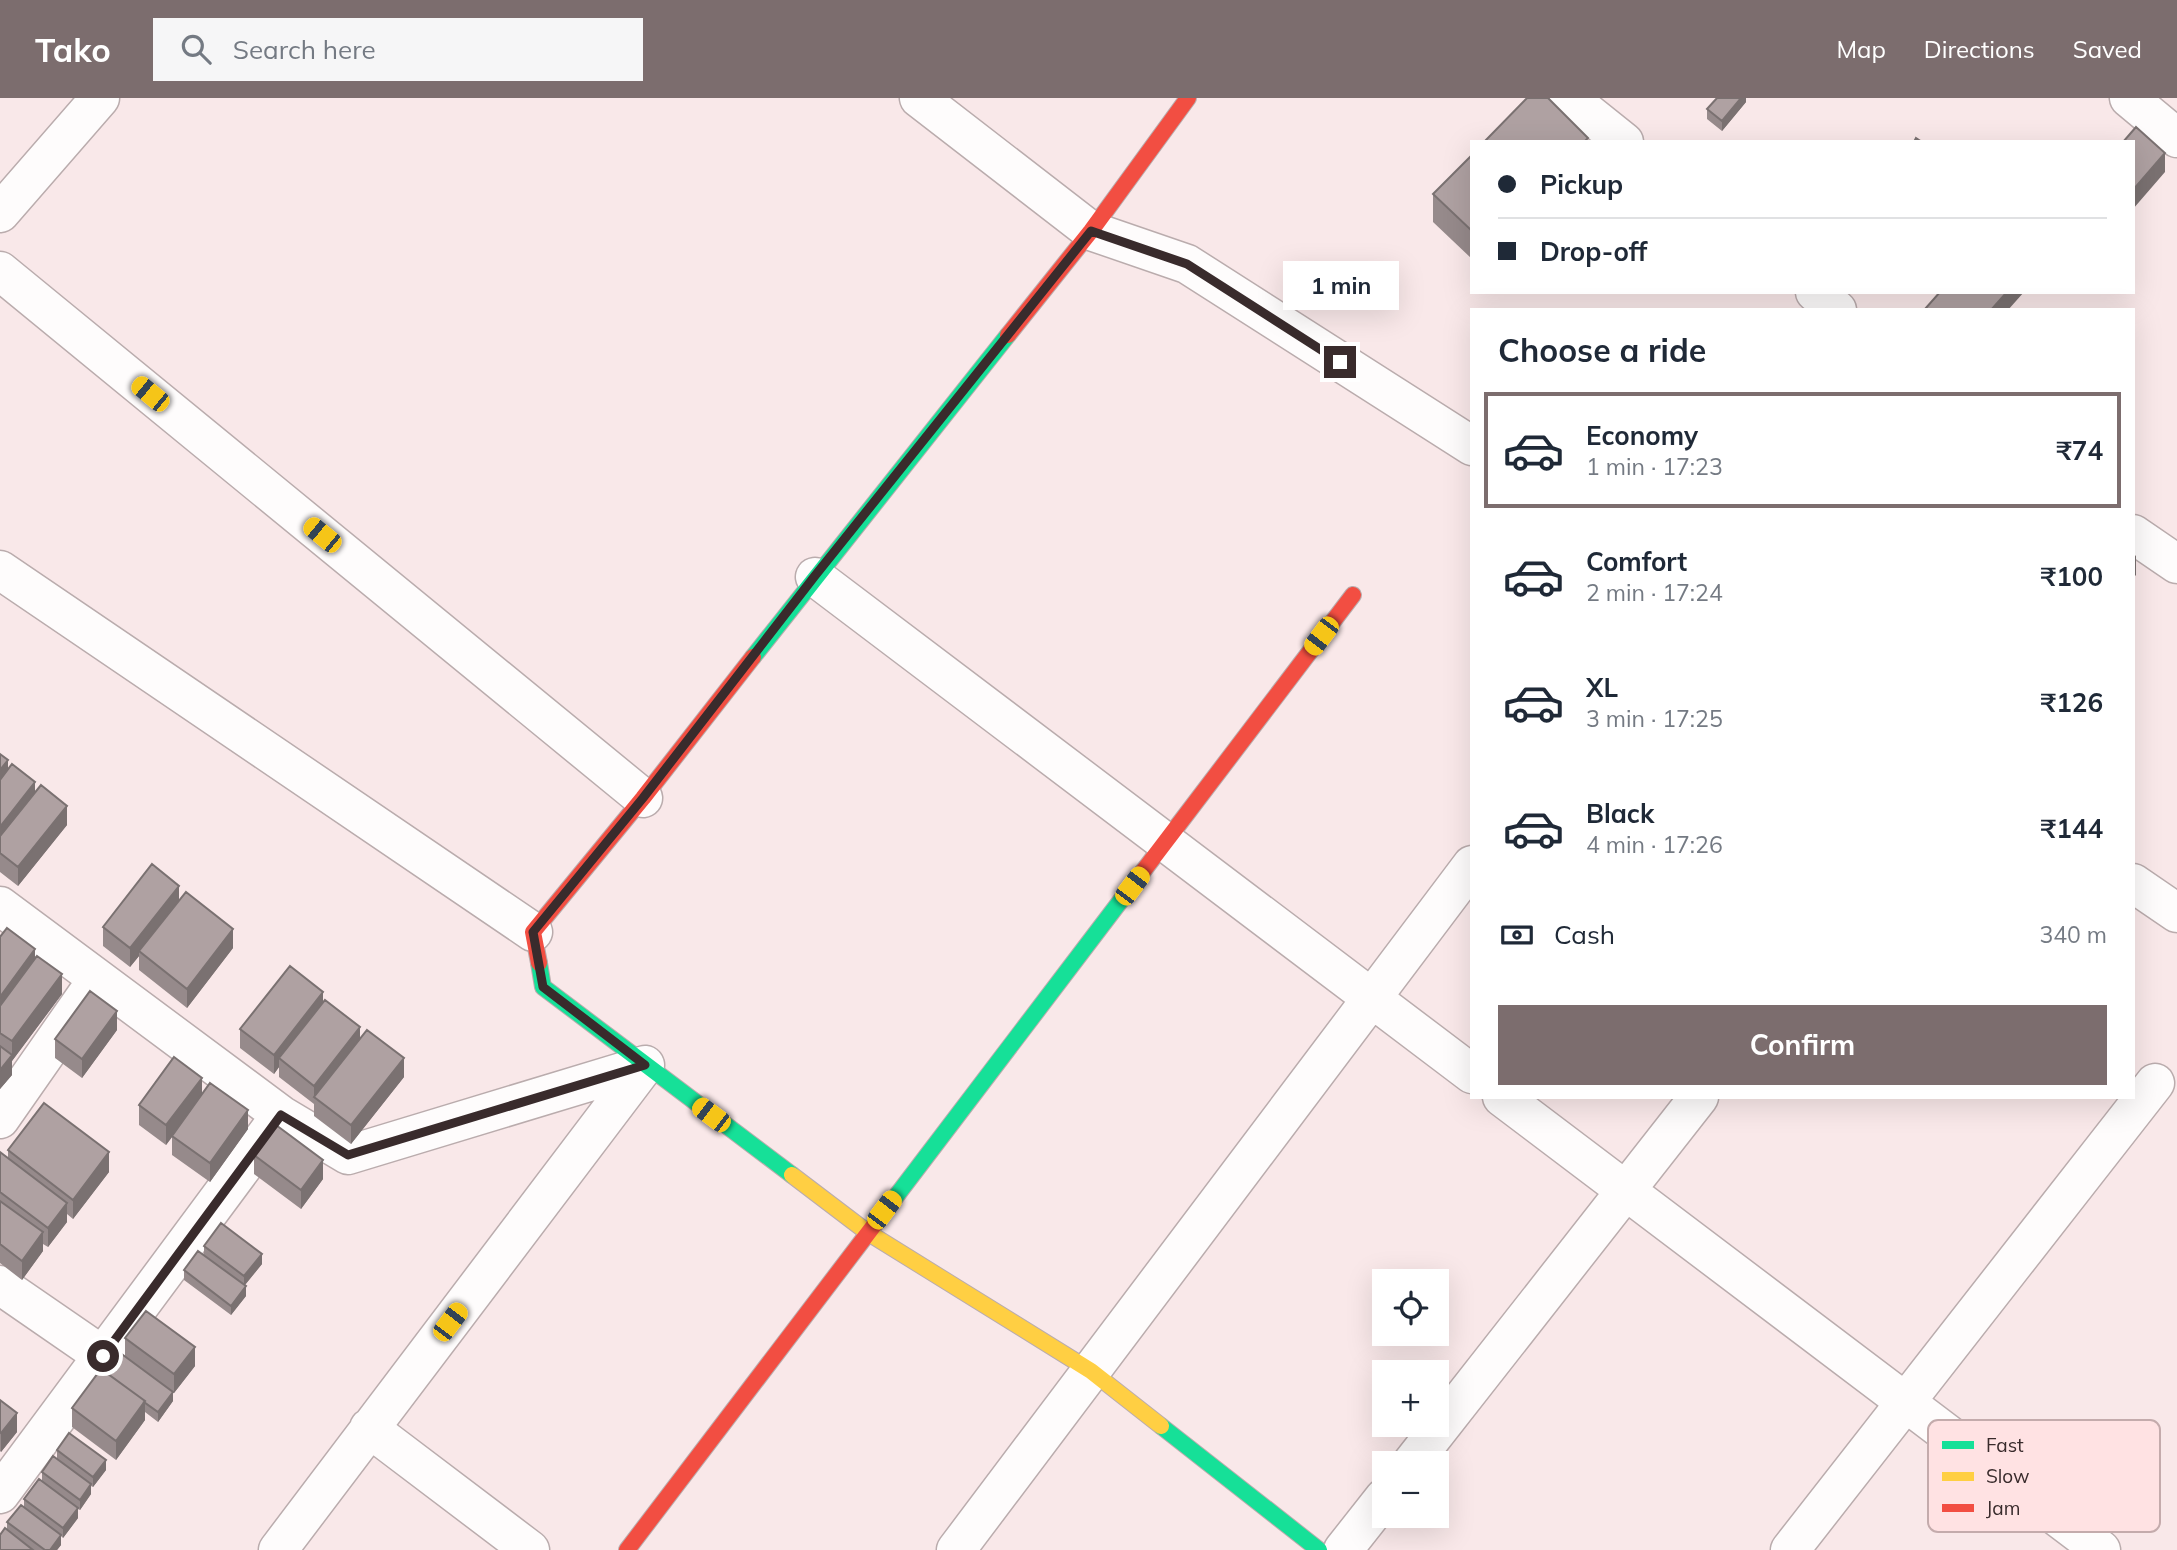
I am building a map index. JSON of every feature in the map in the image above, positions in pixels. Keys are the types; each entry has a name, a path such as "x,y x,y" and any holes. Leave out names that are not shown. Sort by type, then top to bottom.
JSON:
{"street":[{"path":"0,213 100,98"},
{"path":"919,98 1091,231 1187,264 1470,445"},
{"path":"533,932 643,798 814,577 1091,231 1188,98"},
{"path":"1569,98 1622,140"},
{"path":"2129,98 2173,125"},
{"path":"0,271 643,798"},
{"path":"1818,294 1835,308"},
{"path":"2135,535 2177,564"},
{"path":"0,570 533,932 543,987 867,1232 1091,1371 1319,1550"},
{"path":"814,577 1470,1073"},
{"path":"627,1550 1353,594"},
{"path":"956,1550 1470,868"},
{"path":"2135,884 2177,914"},
{"path":"0,906 281,1115 348,1155 645,1065"},
{"path":"0,1119 97,979"},
{"path":"278,1550 645,1065"},
{"path":"1790,1550 2155,1083"},
{"path":"1505,1099 1930,1420"},
{"path":"1421,1451 1697,1099"},
{"path":"0,1494 281,1115"},
{"path":"0,1285 103,1356"},
{"path":"369,1429 530,1550"},
{"path":"1343,1550 1372,1513"},
{"path":"2077,1532 2101,1550"}],"building":[{"path":"1527,98 1548,98 1588,138 1586,140 1486,140"},
{"path":"1717,98 1741,98 1722,121 1707,109"},
{"path":"2136,127 2165,153 2135,188 2135,140 2125,140"},
{"path":"1470,157 1470,229 1433,194"},
{"path":"1938,294 2005,294 1993,308 1926,308"},
{"path":"0,754 8,760 0,770"},
{"path":"12,764 35,782 0,827 0,780"},
{"path":"41,785 67,806 18,867 0,853 0,836"},
{"path":"152,864 179,886 130,948 103,927"},
{"path":"186,892 233,929 187,989 139,951"},
{"path":"7,928 35,949 0,997 0,937"},
{"path":"37,956 62,974 12,1041 0,1033 0,1006"},
{"path":"290,966 323,992 274,1055 240,1029"},
{"path":"90,991 117,1011 82,1059 55,1039"},
{"path":"325,1000 360,1027 314,1086 279,1058"},
{"path":"367,1030 404,1058 351,1125 314,1097"},
{"path":"0,1046 12,1055 0,1070"},
{"path":"174,1057 202,1078 166,1125 139,1105"},
{"path":"210,1083 248,1110 210,1163 172,1136"},
{"path":"44,1103 109,1152 73,1200 8,1150"},
{"path":"276,1125 323,1160 301,1190 254,1155"},
{"path":"0,1152 67,1203 48,1228 0,1192"},
{"path":"0,1201 43,1232 22,1261 0,1244"},
{"path":"221,1223 262,1254 244,1276 204,1246"},
{"path":"198,1251 246,1286 231,1306 184,1270"},
{"path":"146,1311 195,1347 174,1374 125,1338"},
{"path":"119,1352 173,1392 158,1412 104,1371"},
{"path":"101,1369 145,1401 116,1441 72,1408"},
{"path":"0,1400 17,1413 1,1433 0,1432"},
{"path":"69,1433 106,1460 93,1477 57,1450"},
{"path":"53,1456 91,1484 80,1500 42,1472"},
{"path":"39,1479 78,1508 63,1528 24,1499"},
{"path":"21,1505 61,1535 50,1550 45,1550 7,1522"},
{"path":"5,1528 33,1550 1,1550 0,1535"}],"traffic: fast":[{"path":"753,657 1008,335"},
{"path":"875,1224 1125,895"},
{"path":"539,963 543,987 792,1175"},
{"path":"1161,1426 1319,1550"}],"traffic: slow":[{"path":"792,1175 867,1232 1091,1371 1161,1426"}],"traffic: jam":[{"path":"1008,335 1091,231 1188,98"},
{"path":"1125,895 1353,595"},
{"path":"539,963 533,932 643,798 753,657"},
{"path":"627,1550 875,1224"}],"route":[{"path":"103,1356 281,1115 348,1155 645,1065 543,987 533,932 643,798 814,577 1091,231 1187,264 1340,362"}]}
